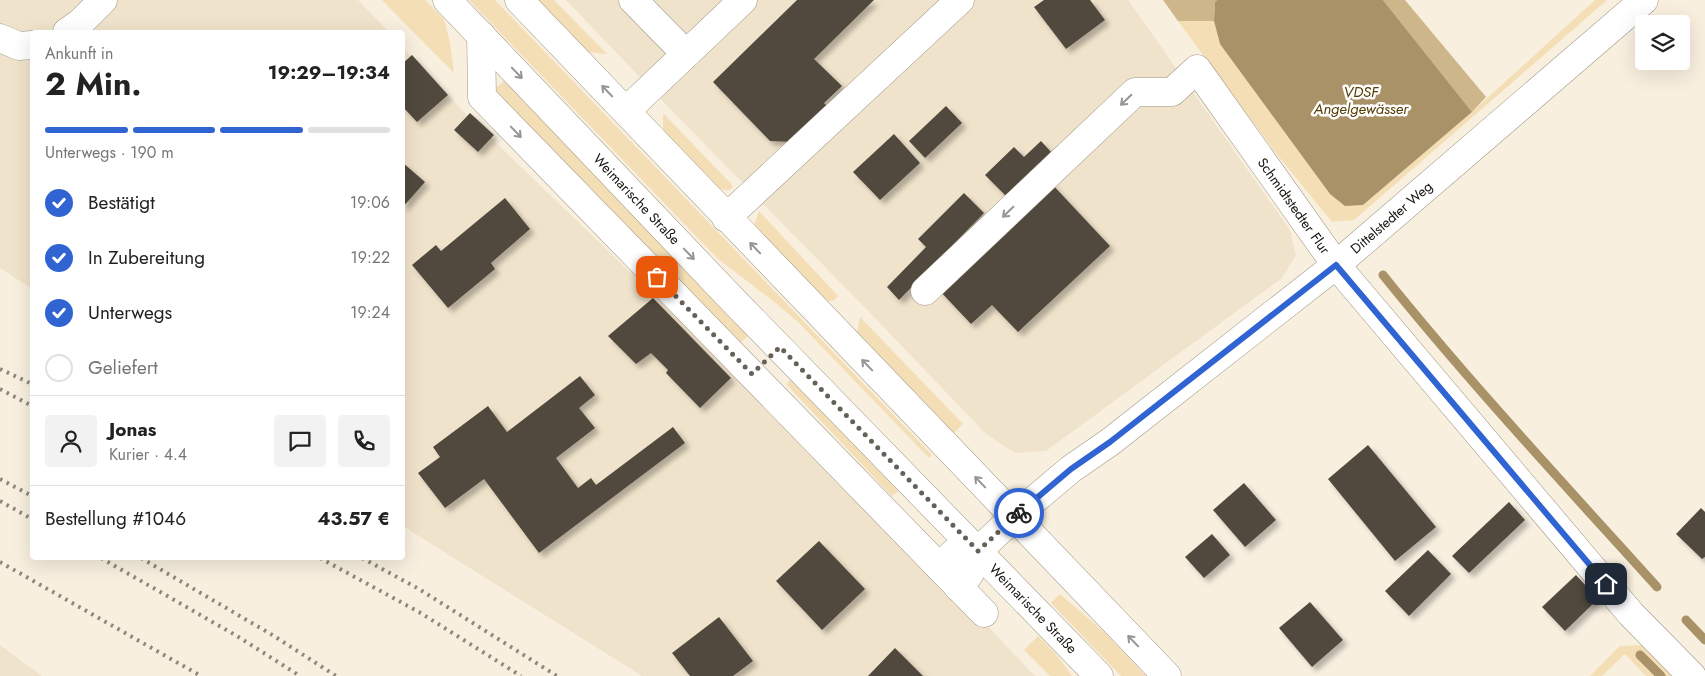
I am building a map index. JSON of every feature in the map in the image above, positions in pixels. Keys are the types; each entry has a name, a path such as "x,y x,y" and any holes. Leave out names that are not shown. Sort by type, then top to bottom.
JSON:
{"main road":[{"path":"70,30 80,23 103,0"},
{"name":"Weimarische Straße","path":"447,0 1032,609 1099,676"},
{"path":"519,0 1167,676"},
{"path":"633,0 686,54"},
{"path":"626,111 743,0"},
{"path":"726,218 960,0"},
{"name":"Dittelstedter Weg","path":"978,551 1014,517 1071,469 1110,442 1336,265 1644,0"},
{"path":"481,36 482,97 984,613"},
{"path":"0,38 19,46 30,45"},
{"name":"Schmidtstedter Flur","path":"925,292 1135,92 1172,92 1196,70 1336,265 1631,614 1692,676"},
{"path":"752,374 780,347"},
{"path":"939,567 957,550 978,551 973,566 959,588"}],"shaded area":[{"path":"0,0 358,0 387,30 30,30 30,288 0,268"},
{"path":"382,0 425,0 444,19 450,43 454,73"},
{"path":"469,0 495,0 932,455 929,458 798,322 717,258"},
{"path":"537,0 554,0 607,54 587,52"},
{"path":"566,0 1128,0 1290,230 1296,255 1282,278 1046,451 1015,453 986,434"},
{"path":"1163,0 1217,0 1215,2 1214,21 1178,21"},
{"path":"1383,0 1405,0 1486,97 1472,112"},
{"path":"1595,0 1607,0 1354,220 1332,222 1275,152 1178,21 1214,21 1220,44 1330,194 1363,205 1472,112"},
{"path":"405,50 465,113 879,512 1035,676 642,676 405,527"},
{"path":"504,81 747,331 747,337 741,342 729,336 495,96 497,87"},
{"path":"663,113 733,186 730,190 718,188 663,131"},
{"path":"759,211 838,296 833,301 828,301 823,297 754,225"},
{"path":"860,317 963,424 954,433 857,332"},
{"path":"791,380 898,491 892,496 786,384"},
{"path":"1060,594 1105,633 1146,676 1121,676 1051,603"},
{"path":"1038,636 1055,653 1072,676 1050,676 1024,650"},
{"path":"0,645 42,676 0,676"},
{"path":"1644,645 1674,676 1646,676 1625,654 1602,676 1590,676 1620,646"}],"water":[{"name":"VDSF Angelgewässer","path":"1217,0 1383,0 1472,112 1363,205 1345,206 1330,194 1220,44 1214,21 1215,2"}],"building":[{"path":"797,0 874,0 814,59 842,86 824,103 829,108 794,142 770,141 713,82"},
{"path":"1044,0 1090,0 1105,20 1066,49 1034,7"},
{"path":"412,55 448,95 417,122 405,109 405,61"},
{"path":"946,106 962,123 925,158 909,141"},
{"path":"470,113 494,135 478,152 454,130"},
{"path":"894,134 920,163 880,200 853,172"},
{"path":"1041,141 1051,152 1006,196 985,175 1014,147 1024,157"},
{"path":"405,165 425,182 405,205"},
{"path":"1050,182 1110,246 1018,332 992,305 971,324 938,289"},
{"path":"964,193 984,213 899,300 887,287 926,247 918,239"},
{"path":"505,198 530,229 491,263 495,269 448,308 412,265 436,245 441,251"},
{"path":"653,298 731,378 700,408 666,373 668,370 651,353 636,364 608,336"},
{"path":"580,376 595,395 579,408 595,428 556,458 578,488 591,478 596,485 673,427 685,443 539,553 484,479 445,508 418,473 440,457 433,447 488,406 507,432"},
{"path":"1368,445 1436,527 1395,561 1328,479"},
{"path":"1244,483 1276,520 1245,547 1213,510"},
{"path":"1509,502 1525,520 1469,573 1452,556"},
{"path":"1701,508 1705,512 1705,557 1702,559 1676,534"},
{"path":"1212,534 1230,555 1204,578 1185,557"},
{"path":"819,541 865,589 822,630 776,581"},
{"path":"1428,550 1451,574 1409,616 1385,591"},
{"path":"1576,575 1598,599 1565,631 1542,607"},
{"path":"1310,602 1343,640 1312,667 1279,628"},
{"path":"719,617 753,661 733,676 690,676 672,653"},
{"path":"895,648 923,676 868,676"}],"waterway":[{"path":"1383,275 1483,394 1657,587"},
{"path":"1686,620 1705,640"},
{"path":"1640,655 1661,676"}],"railway":[{"path":"0,369 30,383"},
{"path":"0,389 30,405"},
{"path":"0,479 30,495"},
{"path":"0,501 30,518"},
{"path":"104,560 237,636 300,676"},
{"path":"144,560 274,636 336,676"},
{"path":"324,560 419,612 521,676"},
{"path":"366,560 419,589 557,676"},
{"path":"0,562 201,676"}],"way so far":[{"path":"657,277 752,374 780,347 978,551 1019,513"}],"route":[{"path":"1019,513 1071,469 1110,442 1336,265 1606,584"}]}
